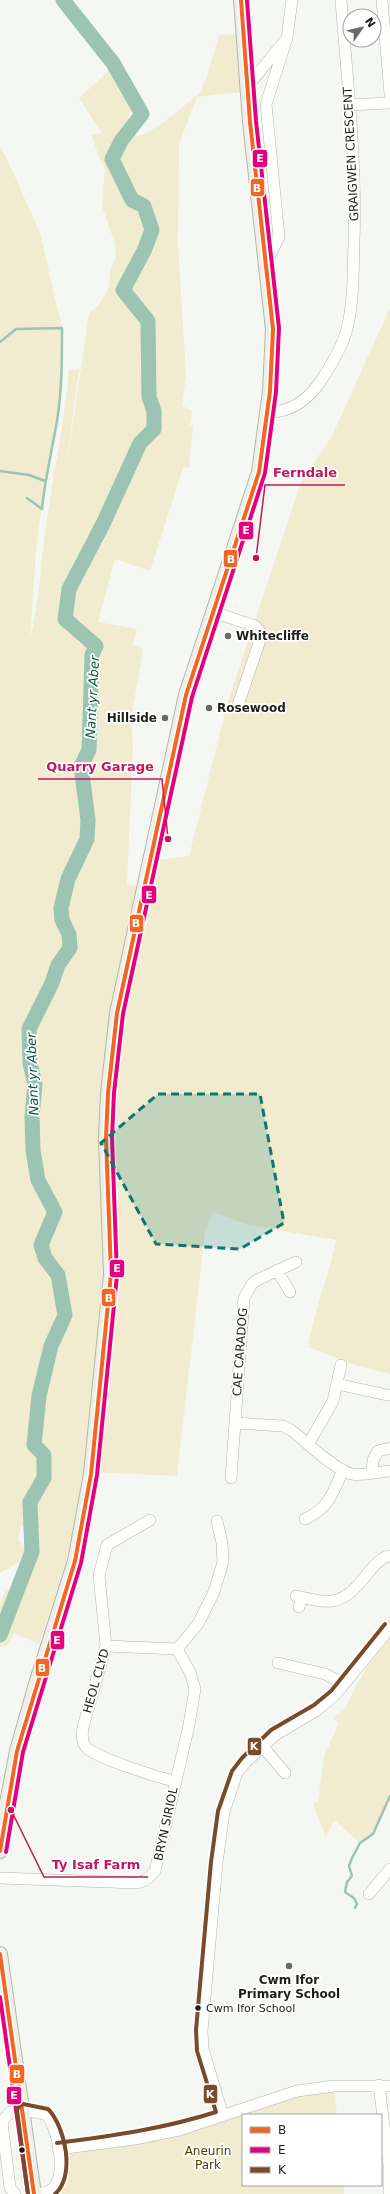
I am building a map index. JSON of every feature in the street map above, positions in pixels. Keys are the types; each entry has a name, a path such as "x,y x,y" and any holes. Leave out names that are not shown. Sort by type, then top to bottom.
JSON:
{"main road":[{"path":"0,1851 7,1801 18,1751 36,1684 63,1604 86,1513 110,1274 106,1138 113,1039 123,984 186,695 260,472 267,412 273,329 247,87 241,0"},
{"path":"0,1954 34,2194"}],"street":[{"path":"266,263 279,237 266,104 287,38 292,0"},
{"name":"GRAIGWEN CRESCENT","path":"267,412 277,412 295,407 314,390 331,364 347,330 352,294 356,204 341,0"},
{"path":"382,0 390,94"},
{"path":"247,87 287,38"},
{"path":"349,105 390,103"},
{"path":"213,612 255,626 262,634 238,705"},
{"name":"CAE CARADOG","path":"231,1478 244,1298 252,1284 261,1277 296,1262"},
{"path":"277,1270 290,1292"},
{"path":"309,1443 330,1409 341,1364"},
{"path":"337,1384 387,1395"},
{"path":"235,1422 283,1426 309,1443 343,1470 359,1474 390,1471"},
{"path":"372,1473 373,1460 378,1451 390,1448"},
{"path":"305,1520 318,1513 327,1504 343,1470"},
{"name":"HEOL CLYD","path":"150,1520 106,1545 99,1575 106,1646 83,1727 82,1737 85,1745 90,1751 130,1767 175,1781"},
{"path":"106,1646 177,1649 198,1624 214,1592 223,1562 222,1543 217,1521"},
{"path":"299,1600 331,1602 346,1597 355,1590 380,1560 390,1556"},
{"path":"223,2116 203,2049 202,2031 217,1863 224,1812 231,1787 237,1773 280,1732 327,1703 390,1628"},
{"name":"BRYN SIRIOL","path":"0,1878 137,1883 146,1880 158,1864 175,1781 189,1725 195,1689 190,1672 177,1649"},
{"path":"278,1663 325,1674 344,1684"},
{"path":"263,1747 285,1773"},
{"path":"368,1894 390,1869"},
{"path":"58,2149 135,2139 179,2130 297,2090 330,2086 384,2086 389,2165 389,2194"},
{"path":"15,2194 10,2188 3,2157 2,2122 10,2112 22,2110 45,2114 54,2125 61,2170 58,2181 51,2190 39,2194"}],"highlighted area":[{"path":"158,1094 260,1094 284,1223 240,1249 156,1244 101,1143"}],"green space":[{"path":"237,34 242,92 197,97 179,144 178,244 186,376 182,406 192,410 190,425 193,426 189,467 183,468 150,571 115,559 98,622 137,629 133,645 143,649 131,720 133,744 127,885 138,886 109,1020 100,1101 100,1160 103,1248 101,1306 106,1249 102,1137 143,862 189,856 227,705 301,482 332,436 390,308 390,1374 355,1365 308,1347 336,1240 248,1225 213,1212 205,1231 177,1476 88,1472 96,1353 86,1457 78,1511 58,1588 39,1644 14,1633 8,1645 0,1647 0,1603 6,1591 20,1585 30,1561 32,1547 31,1540 21,1525 18,1539 27,1550 18,1563 0,1573 0,147 8,161 40,233 62,328 61,391 57,421 45,481 36,551 30,638 36,610 44,540 65,409 69,369 79,370 65,477 89,313 98,306 105,295 109,286 110,272 116,255 115,244 102,206 105,168 99,158 92,135 102,133 79,98 115,65 133,97 128,121 130,130 122,141 146,133 160,125 199,94 207,76 219,35"},
{"path":"390,1638 390,1795 373,1834 360,1843 334,1820 326,1837 313,1804 318,1801 324,1757 338,1724 334,1717 344,1710 366,1668"},
{"name":"Aneurin Park","path":"334,2086 337,2114 242,2114 242,2186 344,2186 344,2194 39,2194 55,2187 58,2149 135,2139"}],"waterway":[{"name":"Nant yr Aber","path":"0,1635 32,1552 30,1502 44,1478 44,1455 34,1445 39,1396 51,1346 65,1315 58,1275 45,1258 41,1245 55,1212 38,1180 33,1151 32,1117 35,1084 30,1063 29,1029 52,983 58,965 70,948 69,934 62,920 61,908 68,879 87,839 88,820 81,766 89,750 92,655 96,646 65,619 69,589 103,524 140,443 154,429 154,411 149,397 148,321 123,290 144,251 152,230 144,206 132,200 112,159 121,141 142,114 113,63 63,0"},
{"path":"0,342 16,329 62,328 59,409 42,509 27,498"},
{"path":"0,471 29,475 45,481"},
{"path":"355,1908 357,1904 354,1898 345,1892 347,1882 352,1876 349,1866 360,1843 373,1834 390,1796"}],"transit line":[{"name":"B","path":"0,1851 17,1751 75,1561 91,1474 111,1274 106,1138 108,1093 117,1013 186,695 259,472 270,391 273,329 250,122 241,0"},
{"name":"E","path":"6,1852 23,1752 81,1563 97,1475 117,1275 112,1138 114,1093 123,1014 192,697 265,473 276,392 279,328 256,121 247,0"},
{"name":"K","path":"57,2143 117,2135 176,2123 216,2112 197,2051 196,2030 211,1862 218,1811 232,1771 242,1758 271,1730 314,1705 331,1691 385,1624"},
{"name":"B","path":"0,1954 34,2194"},
{"name":"E","path":"0,1997 28,2194"},
{"name":"K","path":"28,2194 17,2110 19,2106 23,2104 48,2109 59,2127 66,2151 66,2164 65,2176 61,2186 55,2194"}],"place":[{"name":"Ferndale","path":"256,558"},
{"name":"Whitecliffe","path":"228,636"},
{"name":"Rosewood","path":"209,708"},
{"name":"Hillside","path":"165,718"},
{"name":"Quarry Garage","path":"168,839"},
{"name":"Ty Isaf Farm","path":"11,1810"},
{"name":"Cwm Ifor Primary School","path":"289,1966"},
{"name":"Cwm Ifor School","path":"198,2008"}]}
